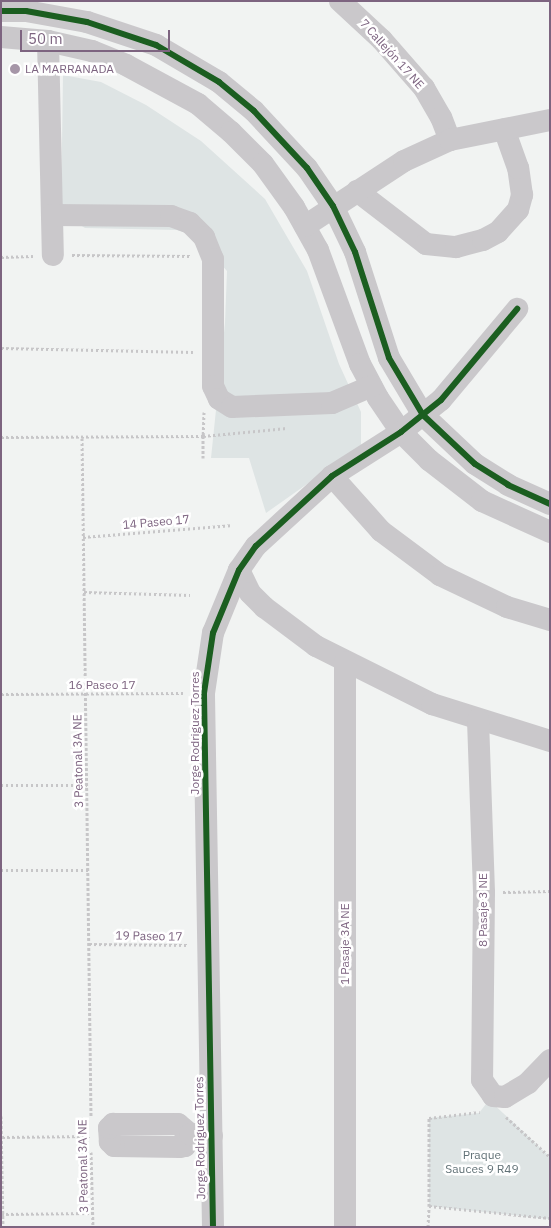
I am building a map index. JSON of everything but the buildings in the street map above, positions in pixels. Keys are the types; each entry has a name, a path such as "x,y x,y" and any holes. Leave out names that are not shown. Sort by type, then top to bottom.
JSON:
{"street":[{"name":"7 Callejón 17 NE","path":"340,1 382,40 424,88 441,116 450,140"},
{"path":"1,11 44,13 88,22 156,45 184,59 219,82 280,135 333,206 355,252 389,358 423,415 476,464 508,486 550,504"},
{"path":"1,37 48,41 92,52 126,65 198,104 264,164 304,226 333,284 350,336 372,386 401,432 429,460 482,501 550,532"},
{"path":"48,41 54,255"},
{"path":"304,226 404,161 450,140 550,120"},
{"path":"357,190 426,244 456,247 483,240 498,232 518,210 522,195 518,168 504,129"},
{"path":"52,215 171,216 190,223 204,237 213,258 213,386 219,399 232,407 332,403 372,386"},
{"name":"Jorge Rodriguez Torres","path":"213,1227 201,1135 209,946 204,693 213,633 239,570 256,546 332,476 401,432 441,400 518,309"},
{"path":"332,476 381,531 440,575 507,607 550,620"},
{"path":"239,570 250,592 282,624 345,662 432,704 478,720 550,741"},
{"name":"1 Pasaje 3A NE","path":"345,662 346,1227"},
{"name":"8 Pasaje 3 NE","path":"478,720 484,892 482,1080 493,1105"},
{"path":"493,1105 516,1091 550,1060"}],"path":[{"path":"1,257 54,255 201,256"},
{"path":"1,348 197,352"},
{"path":"1,437 203,436 203,458"},
{"path":"84,592 190,595"},
{"path":"1,785 87,785"},
{"path":"1,870 88,870"},
{"path":"484,892 550,891"},
{"path":"428,1227 429,1118 479,1113 493,1105 550,1157"},
{"path":"1,1116 3,1227"},
{"path":"1,1137 91,1136"},
{"path":"428,1206 550,1218"},
{"path":"2,1214 92,1213"}],"green space":[{"path":"63,75 101,82 146,105 201,141 265,199 307,271 339,364 361,412 361,446 266,513 249,458 211,458 225,323 227,271 196,236 177,230 85,228 61,213"},
{"name":"Praque Sauces 9 R49","path":"489,1100 550,1157 550,1219 429,1206 429,1118 479,1113"}],"cycle path":[{"path":"1,11 26,11 87,22 156,45 219,82 254,111 307,168 333,206 355,252 389,358 423,415 475,464 508,485 550,504"},
{"path":"213,1227 204,693 213,633 239,570 256,546 332,476 401,432 441,400 517,309"}],"place":[{"name":"LA MARRANADA","path":"15,69"}]}
